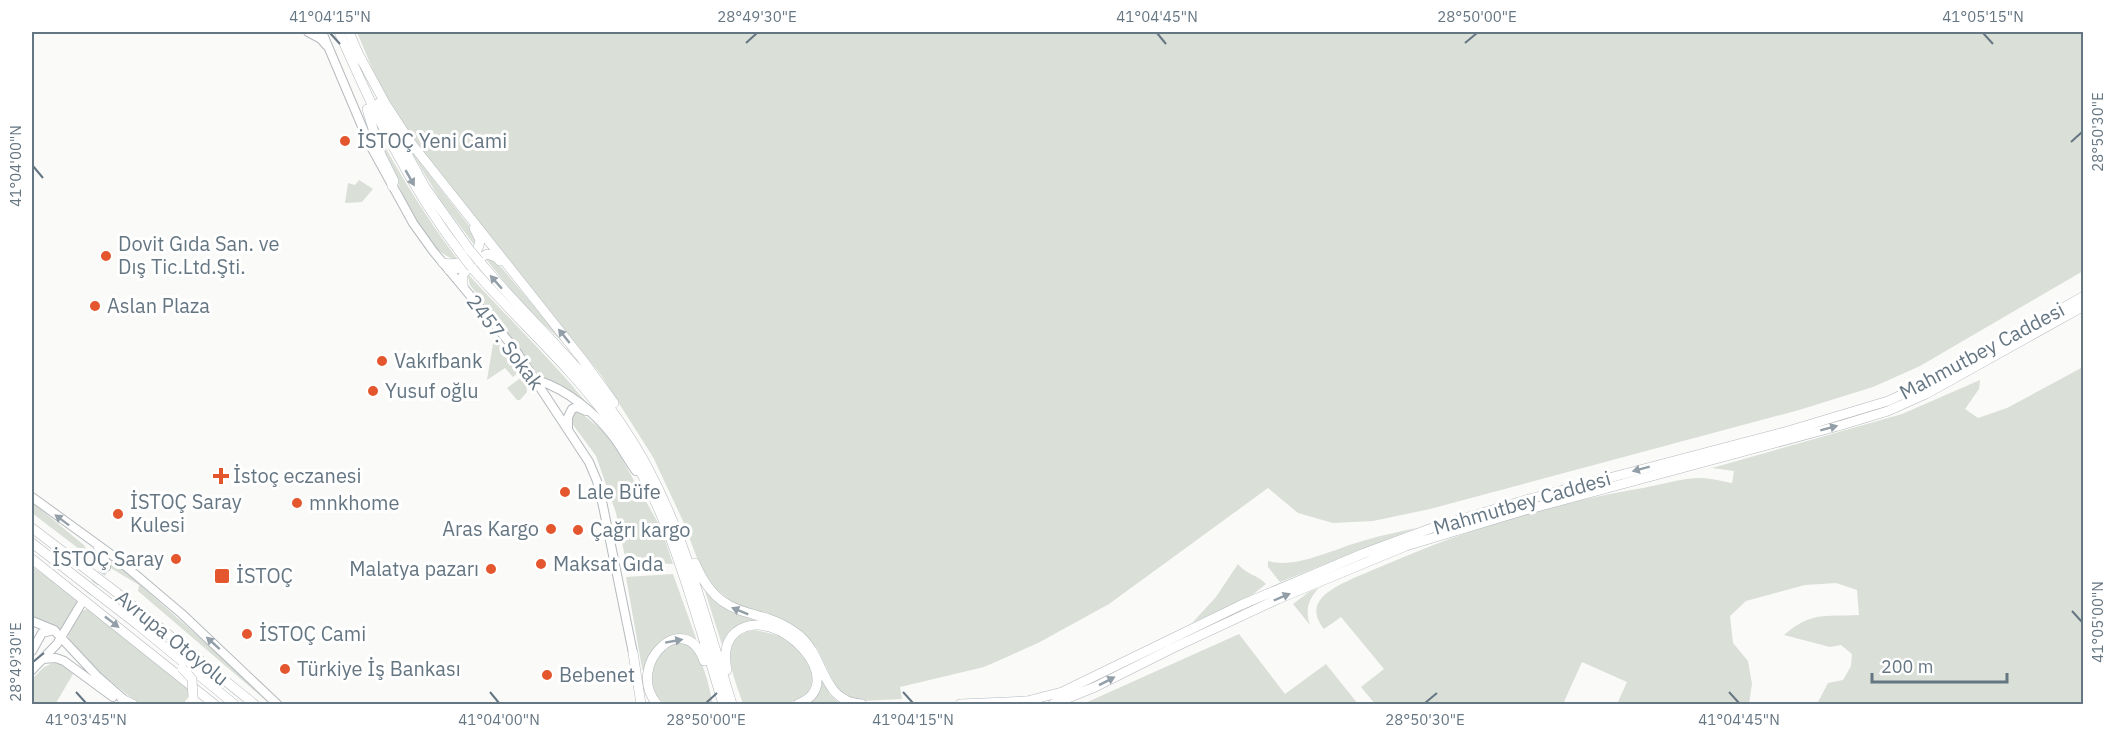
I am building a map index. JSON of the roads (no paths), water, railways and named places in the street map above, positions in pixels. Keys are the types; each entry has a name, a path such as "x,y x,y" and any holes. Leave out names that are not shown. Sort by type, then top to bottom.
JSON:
{"highway":[{"path":"338,32 344,56 370,119 381,156 394,181 392,186"},
{"path":"338,32 376,116 419,195 466,252"},
{"path":"349,32 371,85 403,148 474,264 502,302 565,366 594,400 627,447 649,486 677,552 726,700"},
{"path":"359,55 396,120 454,199 480,240 475,253 465,261 446,267"},
{"path":"454,199 602,384 623,417 681,537 726,700"},
{"path":"463,286 463,275 484,255 496,257 546,315"},
{"path":"446,267 459,269 474,264"},
{"path":"474,264 586,376 641,455"},
{"name":"Mahmutbey Caddesi","path":"960,705 1027,701 1062,692 1241,605 1362,554 1440,526 1529,499 1777,434 1888,401 1938,378 2084,296"},
{"name":"Mahmutbey Caddesi","path":"1053,705 1278,599 1406,546 1484,521 1888,411 1926,394 2084,306"},
{"name":"Avrupa Otoyolu","path":"32,528 132,605 252,704"},
{"path":"681,537 702,578 715,595 734,608 793,631 805,641 816,656 831,689 850,703 862,705"},
{"name":"Avrupa Otoyolu","path":"32,543 138,625 234,705"},
{"path":"32,559 214,705"},
{"path":"138,625 192,679 191,701"},
{"path":"726,700 725,654 728,643 734,634 744,628 763,627 791,637 812,660 817,674 816,686 810,697 798,705"},
{"path":"648,686 648,672 654,654 669,640 682,639 693,643 701,652 710,679 726,700"},
{"path":"633,653 657,705"},
{"path":"633,653 641,705"}],"main road":[{"name":"2457. Sokak","path":"316,33 330,50 360,123 421,236 506,338 587,458 597,481 633,653"},
{"path":"537,382 540,381 553,387 584,406 612,435 649,486"},
{"path":"568,429 568,417 572,409 577,407 595,417"},
{"path":"32,497 70,527 116,558 182,614 277,705"},
{"path":"94,542 104,555 106,567"},
{"path":"32,670 61,638 81,604"},
{"path":"32,621 54,630 97,676 127,703"},
{"path":"32,651 42,633 54,630"},
{"path":"64,662 66,656 76,654"},
{"path":"42,659 56,658 64,662 127,703"}],"tunnel":[{"path":"81,603 106,567"}],"place":[{"name":"İSTOÇ Yeni Cami","path":"345,141"},
{"name":"Dovit Gıda San. ve Dış Tic.Ltd.Şti.","path":"106,256"},
{"name":"Aslan Plaza","path":"95,306"},
{"name":"Vakıfbank","path":"382,361"},
{"name":"Yusuf oğlu","path":"373,391"},
{"name":"İstoç eczanesi","path":"221,476"},
{"name":"Lale Büfe","path":"565,492"},
{"name":"mnkhome","path":"297,503"},
{"name":"İSTOÇ Saray Kulesi","path":"118,514"},
{"name":"Aras Kargo","path":"551,529"},
{"name":"Çağrı kargo","path":"578,530"},
{"name":"İSTOÇ Saray","path":"176,559"},
{"name":"Maksat Gıda","path":"541,564"},
{"name":"Malatya pazarı","path":"491,569"},
{"name":"İSTOÇ","path":"222,576"},
{"name":"İSTOÇ Cami","path":"247,634"},
{"name":"Türkiye İş Bankası","path":"285,669"},
{"name":"Bebenet","path":"547,675"}]}
